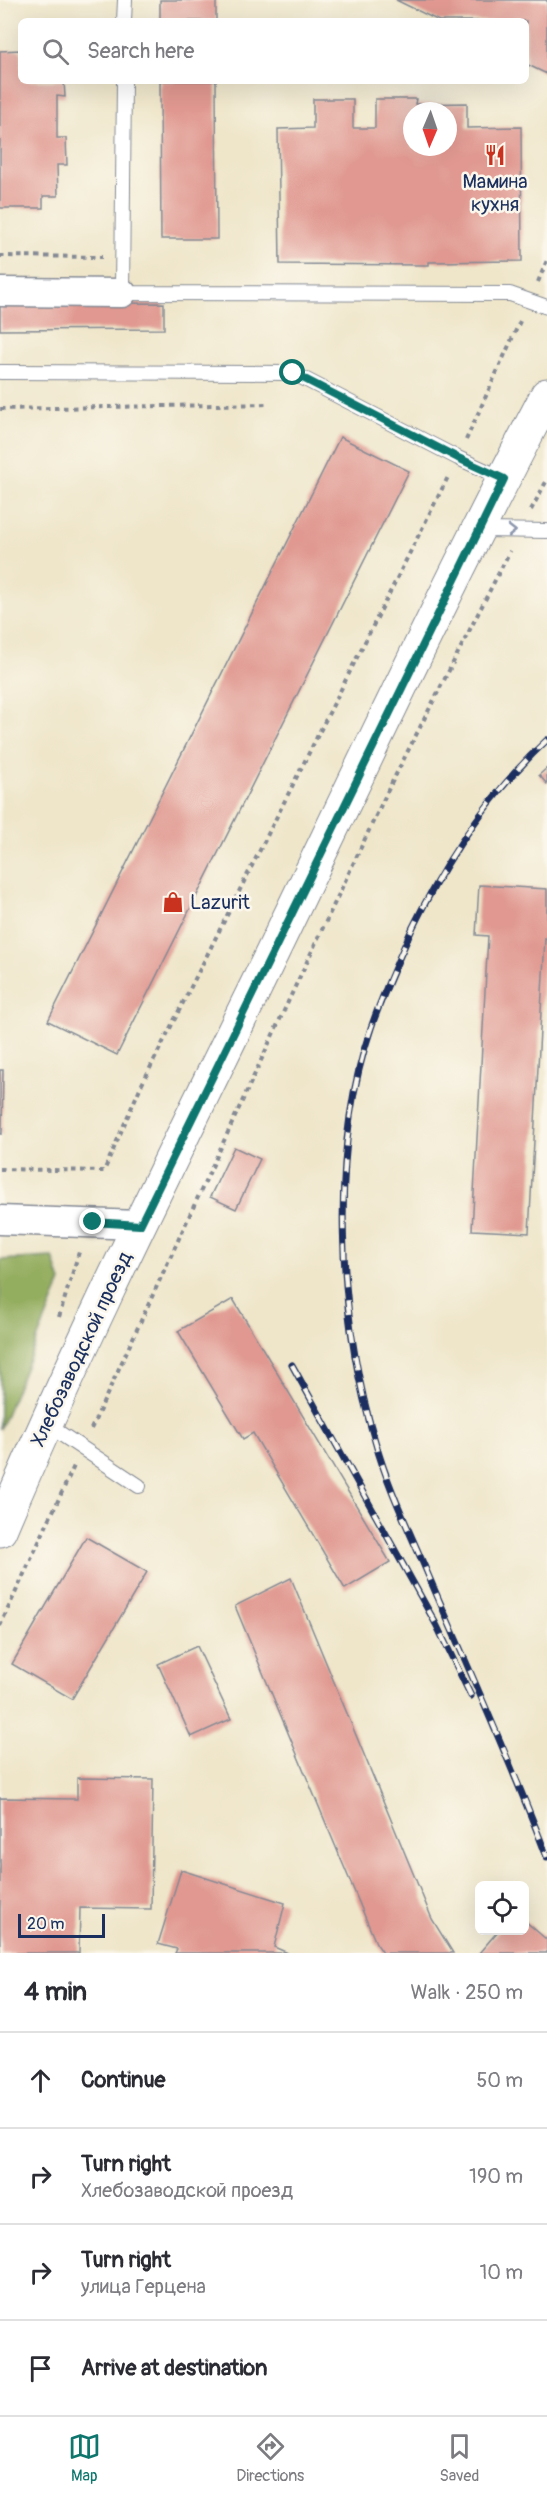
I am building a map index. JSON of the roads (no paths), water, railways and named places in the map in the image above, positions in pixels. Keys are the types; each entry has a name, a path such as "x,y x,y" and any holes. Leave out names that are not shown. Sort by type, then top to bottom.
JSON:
{"street":[{"path":"0,292 122,293"},
{"name":"Хлебозаводской проезд","path":"0,1530 45,1423 140,1225 477,530 546,397"},
{"path":"0,1220 140,1225"}],"lane":[{"path":"124,18 125,0"},
{"path":"124,84 122,293 510,294 547,307"},
{"path":"0,372 293,373 458,458 504,479"},
{"path":"477,530 547,531"},
{"path":"45,1423 139,1486"}],"railway":[{"path":"547,740 507,782 455,851 426,901 386,989 371,1028 358,1076 349,1127 344,1180 343,1235 346,1289 353,1342 362,1393 380,1458 547,1857"},
{"path":"292,1365 436,1624 471,1696"}],"place":[{"name":"Мамина кухня","path":"495,155"},
{"name":"Lazurit","path":"173,902"}]}
